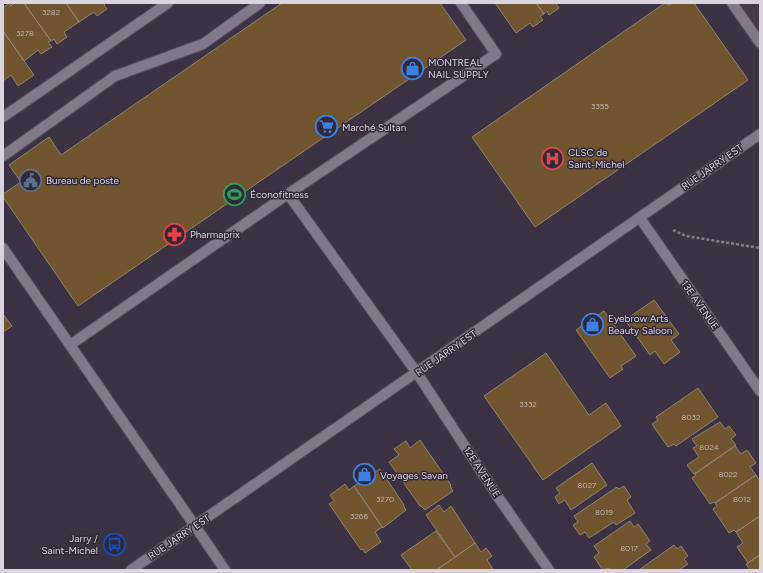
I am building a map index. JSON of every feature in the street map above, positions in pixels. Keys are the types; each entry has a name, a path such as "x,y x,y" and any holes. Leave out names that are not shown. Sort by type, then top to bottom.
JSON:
{"street":[{"path":"3,117 168,3"},
{"path":"3,156 115,76 202,44 260,3"},
{"path":"70,345 288,194 496,54 461,3"},
{"path":"732,3 760,43"},
{"name":"RUE JARRY EST","path":"131,570 760,134"},
{"name":"12E AVENUE","path":"288,194 416,373 498,497 549,570"},
{"name":"13E AVENUE","path":"640,218 760,391"},
{"path":"3,248 225,570"}],"path":[{"path":"640,218 686,236 760,248"}],"shaded area":[{"path":"732,3 760,3 760,43"}],"building":[{"path":"9,3 11,6 14,3 24,3 51,41 48,42 52,47 41,54 38,50 24,61 3,31 3,8"},
{"path":"24,3 66,3 79,22 64,32 67,37 57,44 54,39 51,41"},
{"path":"66,3 106,3 104,5 107,9 97,16 94,12 79,22"},
{"path":"282,3 440,3 466,40 78,306 3,197 3,194 21,182 9,165 49,137 61,155"},
{"path":"495,3 536,3 544,14 540,16 543,20 533,27 530,23 516,33"},
{"path":"536,3 558,3 556,4 559,8 549,15 547,11 544,14"},
{"path":"665,3 669,5 672,3 694,3 748,80 535,227 472,137"},
{"path":"3,31 34,75 18,86 11,75 3,81"},
{"path":"654,300 679,334 671,340 680,352 664,364 655,351 650,355 625,320"},
{"path":"604,311 636,356 621,366 623,369 610,378 576,330"},
{"path":"3,314 12,326 3,332"},
{"path":"546,353 589,415 606,403 621,426 543,480 484,396"},
{"path":"698,388 718,417 676,446 674,444 668,447 652,424 658,420 656,417"},
{"path":"720,422 725,429 729,426 736,435 731,439 736,445 694,474 687,465 699,457 693,448 697,446 692,439"},
{"path":"420,440 451,485 450,486 453,491 425,510 420,506 389,462 399,455 394,449 406,441 410,448"},
{"path":"735,446 741,454 747,450 756,463 750,467 756,475 715,503 710,504 692,478 696,475 695,474"},
{"path":"592,463 607,485 571,510 565,500 559,504 555,497 560,493 556,488"},
{"path":"368,468 372,474 380,469 406,510 383,528 354,486 360,482 356,476"},
{"path":"756,475 760,481 760,516 736,532 734,530 729,533 713,509 717,506 715,503"},
{"path":"345,484 349,490 354,486 382,527 375,532 381,542 365,553 363,549 361,550 329,504 334,501 330,495"},
{"path":"624,486 631,497 627,500 635,513 616,525 614,522 589,538 585,532 580,535 573,525 578,522 574,516 617,487 619,489"},
{"path":"439,505 444,512 451,506 475,543 455,557 426,515"},
{"path":"760,516 760,555 748,563 737,547 743,543 736,532"},
{"path":"630,521 634,527 638,524 650,541 646,544 651,550 623,570 611,570 609,568 603,570 594,557 599,553 594,546"},
{"path":"436,531 455,557 436,570 412,570 401,555"},
{"path":"475,543 481,552 486,548 492,556 487,560 493,569 437,570"},
{"path":"674,545 677,549 681,546 688,556 684,559 688,564 679,570 639,570"},
{"path":"760,555 760,570 750,570 746,564"}],"place":[{"name":"MONTREAL NAIL SUPPLY","path":"413,68"},
{"name":"Marché Sultan","path":"327,127"},
{"name":"CLSC de Saint-Michel","path":"553,158"},
{"name":"Bureau de poste","path":"30,180"},
{"name":"Éconofitness","path":"234,194"},
{"name":"Pharmaprix","path":"175,234"},
{"name":"Eyebrow Arts Beauty Saloon","path":"593,324"},
{"name":"Voyages Savan","path":"365,475"},
{"name":"Jarry / Saint-Michel","path":"114,544"}]}
